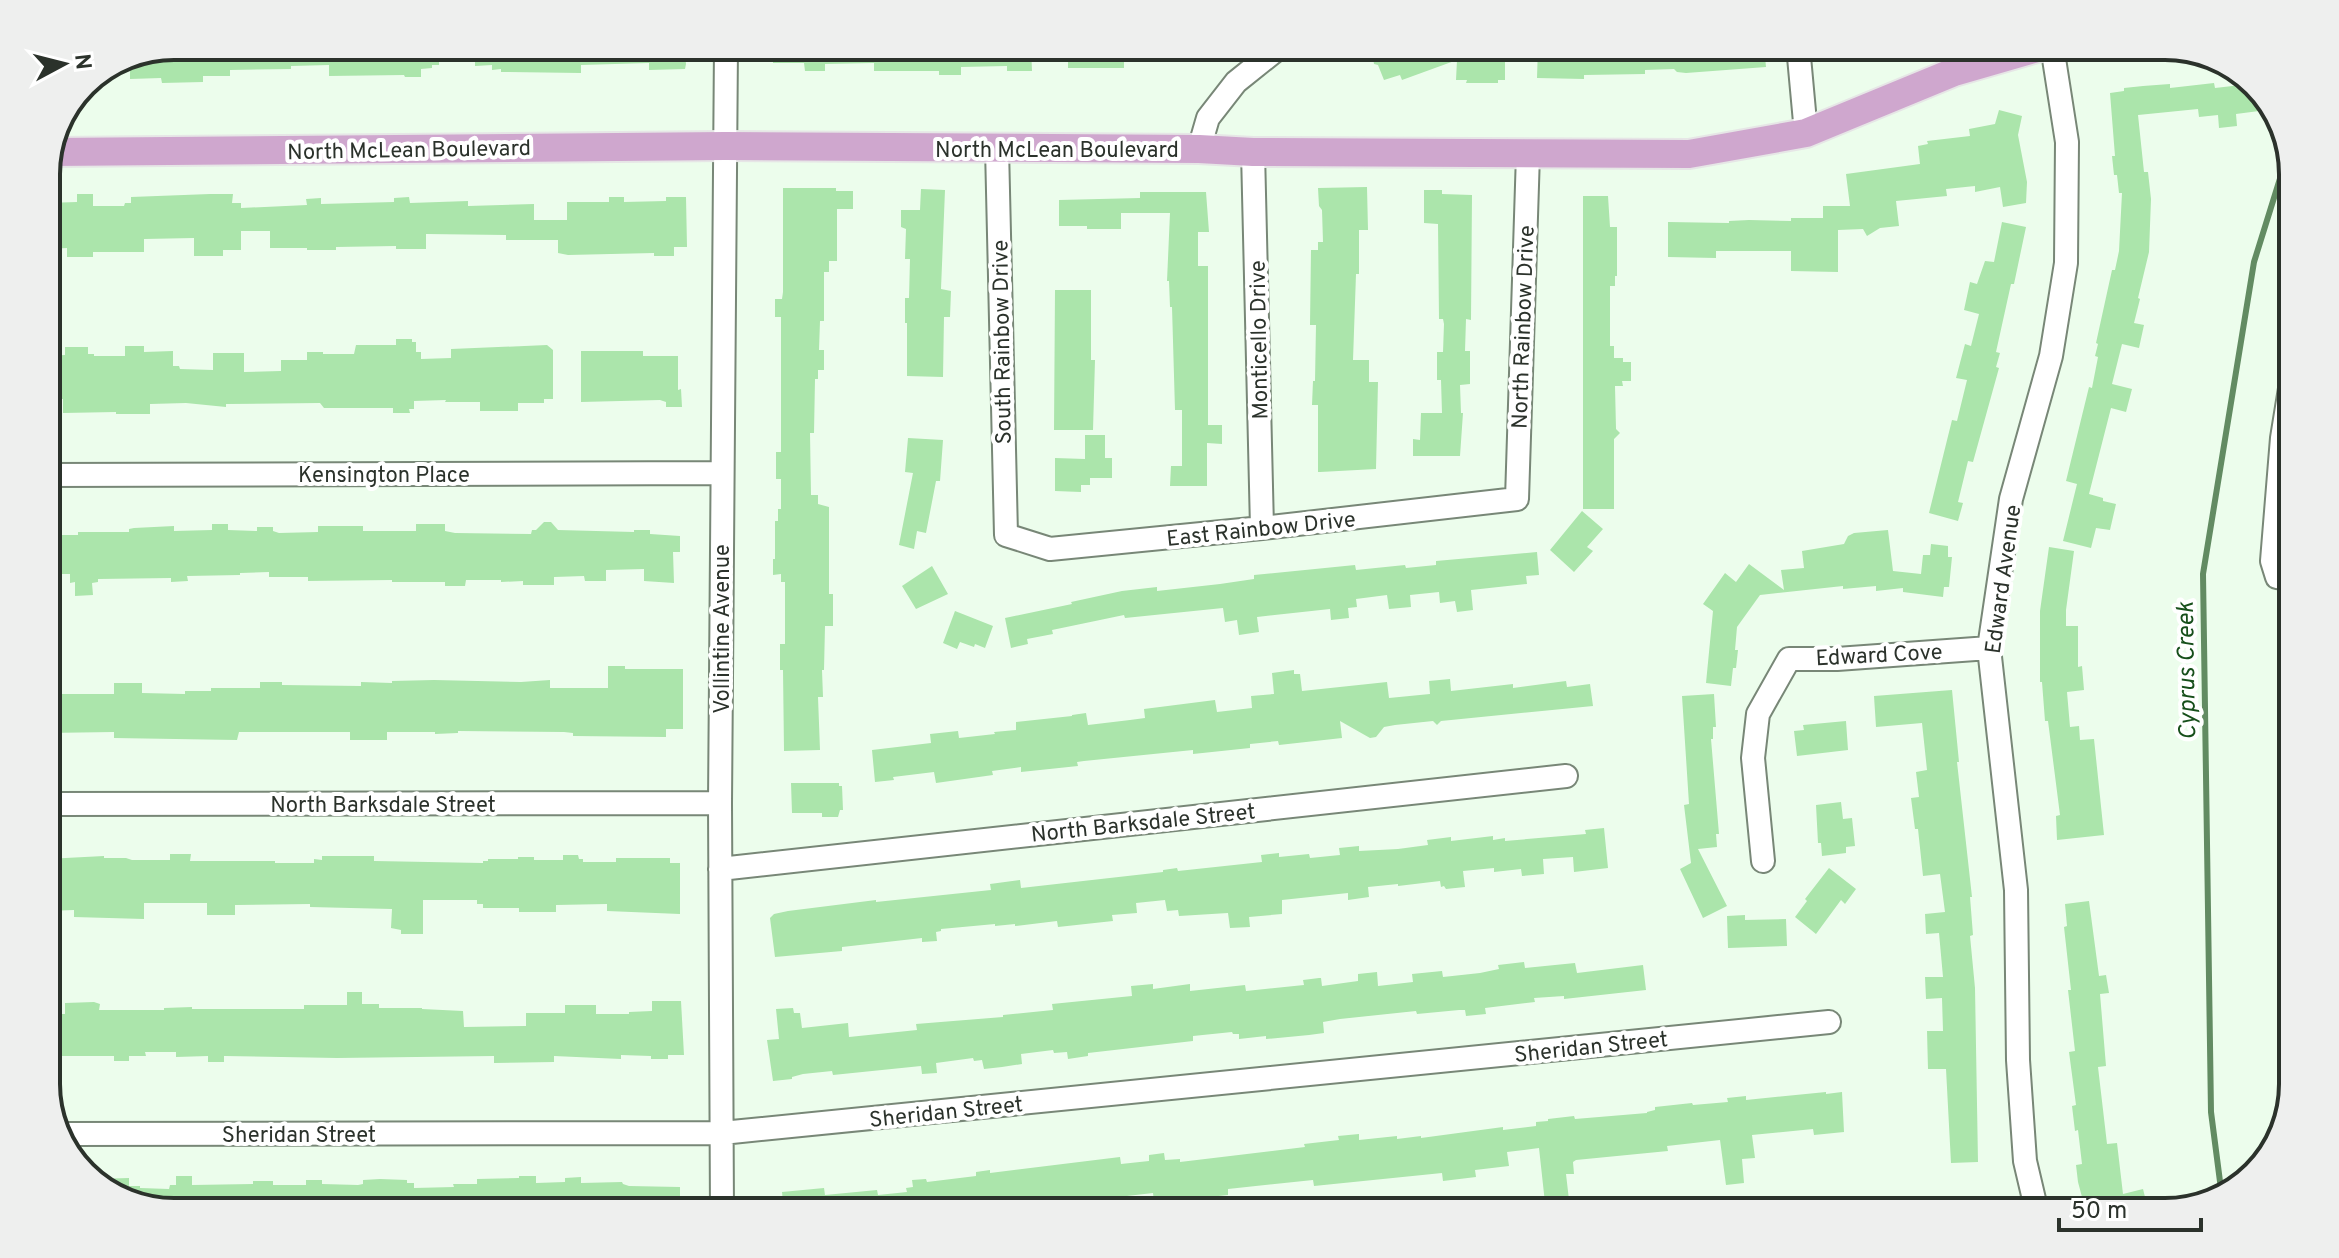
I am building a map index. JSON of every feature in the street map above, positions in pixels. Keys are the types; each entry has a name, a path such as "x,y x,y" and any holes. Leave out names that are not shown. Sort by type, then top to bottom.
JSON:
{"main road":[{"name":"North McLean Boulevard","path":"63,152 725,146 1689,154 1806,133 1954,72 1996,60"}],"street":[{"name":"Vollintine Avenue","path":"722,1198 720,803 726,60"},
{"path":"1199,149 1208,118 1236,82 1264,60"},
{"path":"1799,60 1806,133"},
{"name":"Edward Avenue","path":"2034,1198 2025,1161 2018,1060 2016,890 1989,648 2011,499 2051,356 2066,263 2067,142 2054,60"},
{"name":"South Rainbow Drive","path":"997,148 1006,535"},
{"name":"Monticello Drive","path":"1253,152 1262,528"},
{"name":"North Rainbow Drive","path":"1517,499 1528,154"},
{"name":"Kensington Place","path":"60,475 722,473"},
{"path":"2279,475 2272,561 2279,577"},
{"name":"East Rainbow Drive","path":"1006,535 1050,549 1517,499"},
{"name":"Edward Cove","path":"1763,861 1753,758 1758,714 1789,659 1837,659 1989,648"},
{"name":"North Barksdale Street","path":"720,869 1566,776"},
{"name":"North Barksdale Street","path":"60,804 720,803"},
{"name":"Sheridan Street","path":"72,1134 722,1133 1829,1022"}],"building":[{"path":"174,60 439,60 439,65 421,69 421,77 329,76 329,65 230,70 230,76 203,76 203,82 162,83 161,78 130,79 130,69 137,66"},
{"path":"475,60 686,60 686,64 685,69 649,70 649,63 581,65 581,73 501,72 501,69 492,70 492,65 475,66"},
{"path":"773,60 1032,60 1032,71 1007,71 1007,66 961,67 961,75 939,75 939,71 874,71 874,63 825,64 825,71 805,71 804,63 773,63"},
{"path":"1068,60 1124,60 1124,68 1068,68"},
{"path":"1373,60 1457,60 1402,80 1400,75 1384,80 1378,65"},
{"path":"1457,60 1505,60 1505,80 1498,80 1498,83 1456,80"},
{"path":"1538,60 1765,60 1766,67 1686,73 1674,69 1645,70 1645,74 1584,75 1584,79 1537,78"},
{"path":"2214,83 2215,88 2237,86 2259,111 2236,114 2237,126 2219,128 2218,115 2199,117 2198,109 2138,115 2144,172 2148,172 2151,199 2149,252 2134,323 2144,325 2139,348 2122,344 2112,384 2132,389 2126,412 2111,408 2089,494 2116,504 2110,530 2096,528 2091,548 2063,541 2077,484 2066,481 2089,387 2092,388 2098,357 2095,356 2096,343 2119,251 2122,193 2119,193 2117,175 2114,175 2110,93 2143,86 2170,84 2170,88"},
{"path":"1999,110 2022,116 2018,135 2027,182 2026,203 2003,207 2000,187 1975,192 1975,186 1946,189 1947,196 1896,201 1899,226 1880,228 1867,236 1863,229 1838,230 1838,272 1791,271 1791,251 1716,251 1716,258 1668,257 1668,222 1729,223 1823,218 1823,206 1850,206 1846,174 1920,164 1918,146 1928,144 1927,141 1970,136 1969,129 1995,124"},
{"path":"1367,187 1368,230 1359,230 1353,360 1369,360 1369,382 1378,382 1376,469 1318,472 1318,405 1312,405 1316,325 1310,325 1311,250 1318,250 1318,242 1323,242 1318,188"},
{"path":"783,188 853,191 853,209 837,209 837,261 829,261 829,272 824,272 824,321 820,321 819,350 824,350 824,370 818,370 818,379 815,379 814,433 810,433 811,495 818,495 818,504 829,507 829,594 833,594 833,626 825,626 823,697 818,697 820,750 784,751 780,644 785,644 785,582 781,582 781,574 773,575 775,521 778,521 778,509 781,509 781,479 776,479 776,452 781,452 781,317 775,317 775,299 782,299 783,292"},
{"path":"921,189 945,190 941,289 951,291 950,317 944,317 943,377 907,376 905,298 909,298 910,259 905,259 906,229 901,227 901,210 920,210"},
{"path":"1424,190 1472,195 1471,320 1466,319 1465,351 1470,351 1470,384 1460,385 1463,413 1460,456 1413,456 1413,439 1420,440 1421,413 1442,413 1441,380 1437,380 1437,352 1443,352 1444,324 1443,319 1439,319 1438,224 1424,223"},
{"path":"1140,192 1206,192 1209,232 1198,232 1198,266 1208,266 1208,425 1222,425 1222,444 1207,443 1207,486 1170,486 1171,466 1182,466 1182,410 1175,410 1172,307 1167,281 1170,213 1121,213 1121,229 1059,226 1059,200 1140,198"},
{"path":"77,194 93,194 93,206 124,206 131,203 131,197 233,194 232,203 241,203 241,208 307,205 306,199 321,198 321,204 394,202 394,198 409,197 410,203 468,201 468,206 534,204 534,220 567,220 567,202 609,202 609,197 624,197 624,202 686,197 687,247 674,247 674,256 654,256 654,253 568,255 558,253 558,240 506,240 506,235 426,234 426,249 396,249 396,246 307,250 270,248 270,231 241,231 241,250 223,250 223,256 194,256 194,238 144,239 144,252 93,252 93,257 67,257 67,248 60,248 60,203 77,202"},
{"path":"1583,196 1608,196 1610,227 1617,227 1617,276 1615,286 1610,286 1610,346 1614,346 1614,358 1631,362 1631,381 1622,381 1623,386 1615,386 1616,429 1620,433 1614,439 1614,509 1583,509"},
{"path":"2002,222 2026,227 1996,352 2000,353 1996,367 1999,368 1973,462 1968,461 1958,502 1963,503 1958,521 1929,513 1952,420 1957,421 1967,380 1956,378 1965,344 1971,346 1979,314 1964,310 1970,282 1977,284 1985,261 1994,262"},
{"path":"1055,290 1091,290 1091,360 1095,360 1093,430 1054,430"},
{"path":"396,339 412,339 416,342 416,352 421,352 421,359 451,358 451,349 547,345 553,350 553,399 544,399 544,403 518,403 518,411 480,411 480,402 446,400 414,401 414,409 409,409 410,413 393,413 393,408 324,408 320,403 226,404 226,407 186,403 150,404 150,414 116,414 63,413 63,399 60,399 60,355 65,355 65,347 88,347 88,354 94,356 125,356 125,346 144,346 144,352 173,351 173,366 180,369 213,370 213,353 244,353 244,372 281,371 281,360 307,360 307,352 354,354 356,345 396,345"},
{"path":"581,351 643,351 643,356 678,356 678,390 681,389 682,407 666,407 666,402 660,400 581,402"},
{"path":"1085,435 1105,435 1105,458 1112,458 1112,478 1090,478 1090,485 1081,485 1081,492 1055,491 1055,458 1085,459"},
{"path":"908,438 943,440 940,481 936,481 926,533 917,531 914,549 899,545 913,473 905,472"},
{"path":"1582,511 1603,529 1587,547 1593,551 1574,572 1550,550"},
{"path":"544,522 551,522 558,530 650,530 650,534 680,536 680,552 673,552 674,583 644,581 644,569 606,570 606,581 585,581 584,576 554,577 554,585 466,580 465,586 392,580 308,581 308,577 269,577 269,572 187,576 188,581 171,582 171,578 98,579 98,582 92,583 93,595 75,596 75,582 70,583 70,574 60,574 60,535 78,535 78,532 129,532 134,528 174,526 174,531 212,530 212,524 228,524 228,530 257,531 257,527 273,527 273,531 279,533 318,532 318,526 363,526 363,531 416,531 416,524 445,524 445,531 455,533 531,534 532,530"},
{"path":"1888,530 1893,571 1921,574 1923,555 1930,555 1931,544 1948,546 1948,557 1952,557 1949,587 1944,587 1943,597 1903,592 1903,588 1876,591 1876,586 1843,589 1843,586 1760,595 1737,627 1735,650 1738,650 1731,686 1706,683 1713,611 1703,604 1725,573 1736,582 1749,564 1784,590 1781,570 1804,568 1802,551 1844,544 1848,536 1854,533"},
{"path":"2049,547 2074,551 2066,626 2078,626 2078,667 2082,666 2084,690 2067,692 2070,727 2079,726 2080,740 2094,739 2104,835 2057,840 2056,816 2060,815 2040,682 2040,611"},
{"path":"1537,552 1539,575 1526,576 1527,584 1471,590 1473,610 1457,612 1455,601 1440,603 1439,592 1410,595 1411,607 1389,609 1387,595 1356,599 1357,607 1348,608 1349,618 1331,620 1330,609 1257,617 1259,632 1239,635 1237,620 1225,622 1223,608 1125,618 1124,615 1052,630 1053,634 1027,639 1028,644 1011,648 1005,618 1122,591 1157,587 1157,591 1220,584 1254,579 1254,575 1355,565 1356,570 1405,565 1406,568 1436,565 1436,561"},
{"path":"932,566 948,594 916,609 902,586"},
{"path":"955,611 993,626 985,648 960,642 957,649 943,643"},
{"path":"608,666 683,669 683,729 666,729 666,737 573,736 573,733 564,732 387,732 387,740 350,740 350,732 239,732 237,740 114,738 114,732 60,733 60,694 114,694 114,683 142,683 142,693 185,694 185,691 211,691 211,688 260,688 260,682 361,686 361,682 392,681 550,680 550,688 608,688"},
{"path":"1294,670 1294,674 1300,674 1302,691 1387,682 1389,698 1430,694 1429,681 1450,679 1451,691 1566,681 1567,687 1590,684 1593,706 1441,721 1437,725 1433,721 1395,725 1384,727 1376,737 1370,738 1340,721 1342,738 1279,745 1278,741 1250,744 1250,748 1193,754 1193,750 1084,761 1077,762 1078,766 1021,772 1021,767 992,771 993,775 936,783 934,772 875,782 872,750 931,743 930,734 958,731 959,738 995,734 1016,730 1016,722 1086,713 1088,725 1130,720 1145,718 1144,709 1215,700 1217,712 1252,708 1251,696 1274,694 1272,673"},
{"path":"1952,690 1972,897 1973,935 1970,936 1975,988 1978,1162 1951,1163 1946,1069 1928,1069 1927,1031 1943,1031 1942,998 1926,999 1925,977 1943,977 1939,933 1926,934 1925,914 1945,912 1940,874 1923,876 1911,798 1919,797 1916,772 1927,770 1922,723 1876,727 1874,696"},
{"path":"1714,694 1716,727 1713,727 1711,739 1719,834 1716,834 1717,847 1698,849 1727,906 1703,918 1680,869 1691,863 1684,805 1689,804 1682,696"},
{"path":"1846,721 1848,750 1797,756 1794,731 1804,730 1803,725"},
{"path":"791,783 839,783 842,786 843,810 840,810 838,817 822,817 822,813 792,813"},
{"path":"1841,802 1843,819 1852,818 1855,846 1846,847 1846,853 1822,856 1821,843 1818,843 1816,805"},
{"path":"1604,828 1608,868 1574,872 1573,857 1543,859 1544,874 1522,876 1521,869 1494,872 1494,868 1463,871 1465,887 1446,889 1441,887 1440,881 1368,887 1369,897 1348,900 1348,893 1282,900 1282,914 1249,917 1250,927 1230,928 1228,913 1179,916 1178,910 1167,911 1165,900 1136,903 1137,913 1112,915 1113,921 1058,927 1057,921 941,929 936,932 937,941 922,942 922,938 842,947 842,951 775,957 770,918 788,911 991,890 990,884 1020,880 1021,888 1177,868 1178,871 1262,862 1261,855 1279,853 1279,857 1309,854 1310,858 1340,855 1339,848 1359,846 1359,851 1398,849 1428,845 1427,840 1451,837 1451,841 1493,836 1493,840 1505,838 1505,841 1586,834 1585,830"},
{"path":"170,854 191,854 190,861 275,863 314,863 314,859 322,860 322,856 374,856 374,861 483,863 488,859 518,857 563,860 563,855 578,855 583,862 616,862 616,858 670,858 670,863 680,863 680,914 607,911 607,904 556,905 556,912 519,912 519,908 483,908 477,900 423,900 423,934 401,934 401,930 391,928 392,909 310,907 310,904 235,905 235,915 207,915 207,903 144,903 144,919 74,917 74,910 60,910 60,858 104,856 170,860"},
{"path":"1829,868 1856,889 1845,904 1841,900 1816,934 1795,917"},
{"path":"2089,901 2099,976 2106,975 2109,993 2100,994 2106,1066 2098,1067 2107,1144 2117,1143 2123,1194 2143,1189 2145,1198 2082,1198 2076,1165 2082,1164 2072,1106 2076,1105 2069,1052 2075,1051 2068,990 2071,990 2064,927 2067,926 2065,904"},
{"path":"1745,915 1745,920 1786,919 1787,946 1728,948 1727,916"},
{"path":"1524,962 1525,968 1575,963 1577,973 1643,965 1646,990 1564,999 1564,996 1534,998 1535,1002 1485,1008 1486,1014 1466,1016 1465,1010 1417,1014 1416,1011 1340,1019 1323,1022 1324,1033 1309,1035 1239,1039 1239,1034 1232,1032 1193,1036 1193,1041 1088,1053 1088,1056 1068,1059 1067,1052 1054,1053 1053,1050 1021,1054 1022,1064 984,1069 982,1060 974,1061 973,1058 936,1063 937,1073 922,1074 921,1066 833,1075 832,1071 773,1081 767,1040 779,1039 776,1009 793,1008 794,1013 800,1013 802,1028 848,1023 849,1037 917,1030 916,1024 1053,1010 1052,1004 1132,996 1131,986 1153,984 1153,989 1190,984 1190,991 1245,985 1246,991 1304,985 1303,980 1319,978 1322,986 1358,981 1358,974 1377,972 1378,986 1413,982 1412,974 1442,971 1443,977 1480,973 1499,969 1498,965"},
{"path":"347,992 362,992 362,1004 379,1004 379,1008 463,1011 464,1027 526,1026 526,1013 565,1013 565,1005 596,1005 596,1014 629,1014 652,1011 652,1001 681,1001 684,1055 668,1055 668,1059 621,1055 621,1059 554,1056 554,1062 494,1063 494,1056 224,1056 224,1062 208,1062 208,1056 176,1057 176,1052 145,1052 146,1056 129,1056 129,1061 114,1061 114,1056 60,1056 60,1014 65,1014 65,1003 94,1002 100,1004 99,1010 192,1007 304,1009 304,1005 347,1005"},
{"path":"1842,1092 1844,1132 1814,1135 1813,1129 1752,1135 1755,1158 1742,1159 1744,1183 1726,1185 1720,1140 1667,1146 1668,1151 1576,1160 1573,1162 1574,1174 1566,1174 1569,1198 1544,1198 1539,1148 1507,1152 1509,1166 1475,1170 1476,1177 1443,1181 1442,1173 1314,1186 1313,1180 1228,1189 1228,1195 1200,1198 1154,1198 1153,1193 1109,1198 783,1198 782,1192 824,1188 825,1195 877,1190 878,1195 907,1192 906,1188 913,1187 912,1180 926,1179 927,1182 976,1176 976,1172 990,1170 990,1173 1120,1157 1121,1164 1149,1161 1149,1155 1164,1153 1165,1160 1180,1159 1180,1162 1305,1147 1304,1144 1339,1140 1338,1136 1359,1134 1359,1140 1397,1136 1397,1139 1421,1138 1503,1127 1503,1130 1536,1126 1536,1122 1574,1116 1575,1119 1647,1113 1655,1107 1728,1102 1727,1098 1746,1096 1746,1100"},
{"path":"176,1176 192,1176 192,1185 273,1181 273,1185 306,1185 306,1180 322,1180 322,1184 358,1185 363,1184 363,1180 380,1179 407,1180 407,1183 414,1183 414,1188 454,1187 453,1184 477,1184 477,1179 519,1176 536,1176 536,1183 565,1182 565,1178 581,1177 581,1183 622,1182 629,1186 680,1187 680,1198 174,1198 144,1194 110,1179 129,1178 129,1186 140,1188 169,1189 170,1185 176,1185"}],"waterway":[{"name":"Cyprus Creek","path":"2220,1184 2211,1112 2203,574 2254,262 2279,182"}]}
